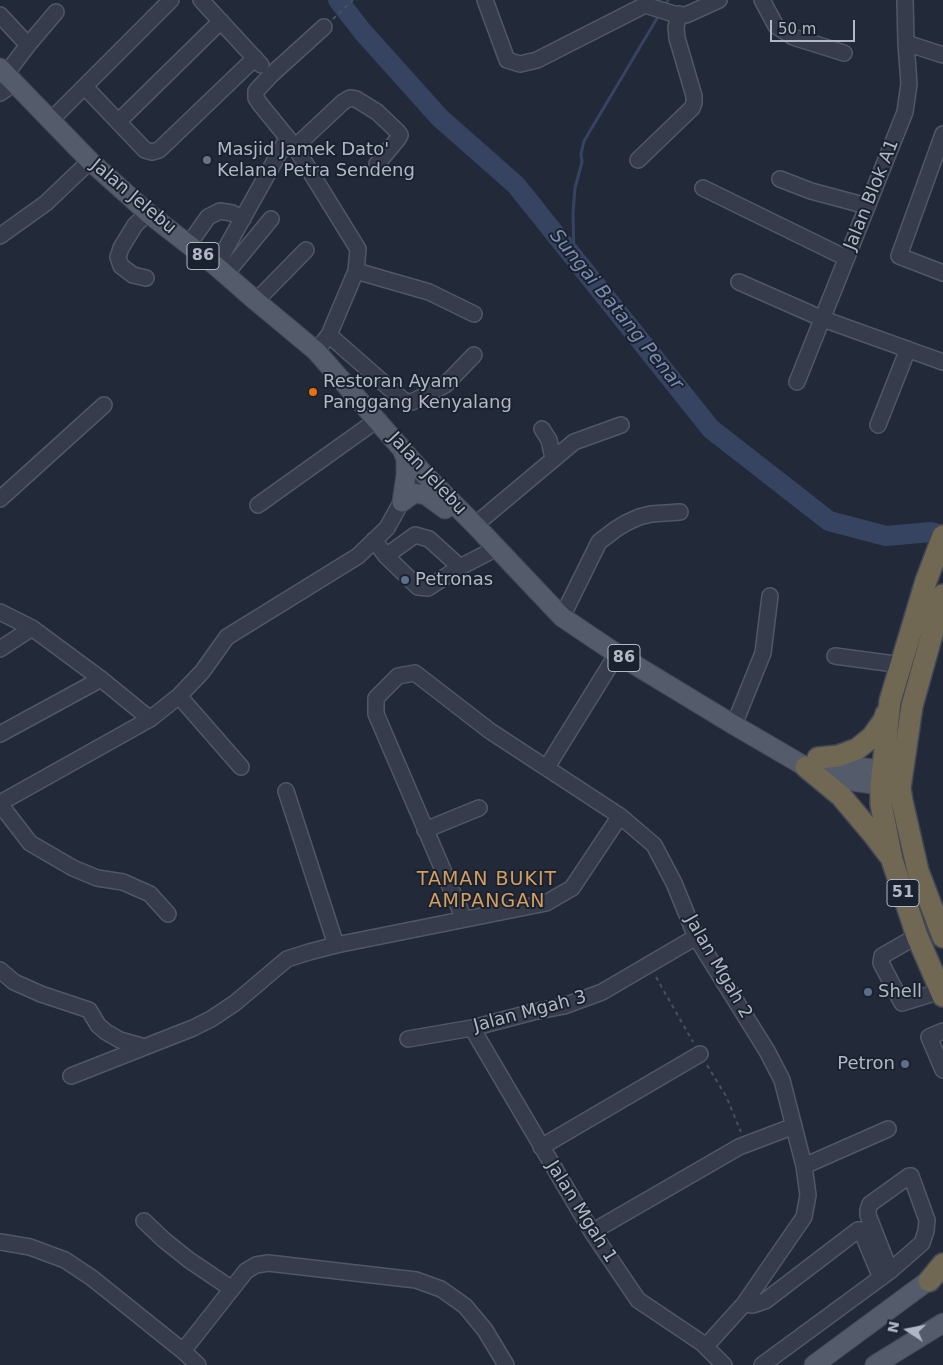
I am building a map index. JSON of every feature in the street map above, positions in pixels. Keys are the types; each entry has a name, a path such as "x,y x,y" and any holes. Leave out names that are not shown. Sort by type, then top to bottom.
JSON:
{"highway":[{"name":"51","path":"943,536 926,582 890,701 891,779 902,801 918,871 943,937"},
{"name":"51","path":"942,994 917,936 892,860 881,804 891,779 943,596"},
{"path":"890,701 884,720 872,737 856,749 838,756 812,762 842,796 892,860"},
{"path":"936,1276 943,1264"}],"main road":[{"name":"Jalan Jelebu","path":"5,79 90,161 148,213 189,244 316,351 423,474 562,617 617,654 769,746 812,762 844,780 891,779"},
{"path":"402,448 406,459 406,475 402,502"},
{"path":"402,502 414,493 426,495 486,537"},
{"path":"814,1365 936,1276"},
{"path":"875,1365 943,1322"}],"street":[{"path":"50,121 171,0"},
{"path":"201,0 271,75"},
{"path":"485,0 508,60 520,64 537,60 645,5 686,15 719,0"},
{"path":"762,0 776,26 793,37 844,53"},
{"name":"Jalan Blok A1","path":"797,382 905,112 909,84 905,0"},
{"path":"5,79 28,45 56,12"},
{"path":"638,160 692,108 694,102 694,96 677,38 677,14"},
{"path":"0,15 28,45"},
{"path":"118,122 220,21"},
{"path":"316,351 329,335 356,271 358,249 291,143 256,98 256,91 324,27"},
{"path":"906,43 943,55"},
{"path":"85,87 146,150 152,152 159,150 255,58"},
{"path":"220,270 243,219 291,143 342,102 350,98 356,99 377,112 400,135 377,164"},
{"path":"943,134 899,256 943,273"},
{"path":"0,236 46,204 90,161"},
{"path":"780,179 811,192 867,206"},
{"path":"703,188 846,258"},
{"path":"189,244 208,216 220,211 232,213 243,219"},
{"path":"146,278 133,276 121,266 118,256 131,231 148,213"},
{"path":"220,270 271,219"},
{"path":"256,301 306,250"},
{"path":"356,271 429,292 474,314"},
{"path":"739,282 823,319 943,362"},
{"path":"329,335 404,401 412,402 445,385 474,355"},
{"path":"878,424 908,349"},
{"path":"0,499 104,405"},
{"path":"258,505 377,420"},
{"path":"374,540 386,556 418,587 428,588 460,568 553,458 574,442 621,425"},
{"path":"542,429 550,440 553,458"},
{"path":"168,914 150,894 123,882 97,878 73,868 30,843 0,804 150,720 179,696 202,672 226,637 358,556 387,528 408,490 423,474"},
{"path":"562,617 599,542 626,523 639,517 651,514 680,512"},
{"path":"386,556 415,535 429,538 460,568"},
{"path":"734,725 763,653 770,596"},
{"path":"0,612 32,628 100,679 150,720"},
{"path":"0,649 32,628"},
{"path":"547,768 617,654"},
{"path":"835,656 902,665"},
{"name":"Jalan Mgah 2","path":"425,830 376,714 376,698 398,676 415,673 490,731 620,816 654,845 674,883 696,937 767,1051 782,1080 804,1166 808,1196 804,1217 744,1304 706,1346"},
{"path":"0,734 25,722 100,679"},
{"path":"179,696 241,767"},
{"path":"286,791 336,945"},
{"path":"464,920 425,830 479,808"},
{"path":"72,1076 211,1019 235,1003 287,959 336,945 546,903 572,888 620,816"},
{"path":"917,936 882,956 881,963 902,1003 942,994"},
{"name":"Jalan Mgah 3","path":"408,1039 472,1028 564,1006 602,992 696,937"},
{"path":"0,970 14,982 40,994 90,1010 98,1025 106,1032 120,1040 145,1047"},
{"name":"Jalan Mgah 1","path":"472,1028 592,1232 638,1300 706,1346 724,1365"},
{"path":"943,1031 929,1037 943,1070"},
{"path":"541,1147 700,1054"},
{"path":"592,1232 746,1144 794,1126"},
{"path":"804,1166 888,1129"},
{"path":"762,1365 885,1274 922,1242 927,1220 911,1176 870,1204 868,1210 885,1274"},
{"path":"144,1221 189,1260 232,1289"},
{"path":"744,1304 753,1305 765,1301 858,1230 861,1230 885,1274"},
{"path":"0,1242 30,1247 65,1260 92,1278 198,1365"},
{"path":"183,1351 246,1271 256,1265 268,1263 416,1280 441,1289 465,1306 485,1330 506,1365"}],"path":[{"path":"324,27 352,0"}],"waterway":[{"name":"Sungai Batang Penar","path":"338,0 362,31 440,118 516,185 711,429 829,521 886,536 931,532 943,535"},
{"path":"664,7 668,0"},
{"path":"574,257 573,213 575,188 582,162 581,154 584,141 659,15"}],"place":[{"name":"Masjid Jamek Dato' Kelana Petra Sendeng","path":"207,160"},
{"name":"Restoran Ayam Panggang Kenyalang","path":"313,392"},
{"name":"Petronas","path":"405,580"},
{"name":"Shell","path":"868,992"},
{"name":"Petron","path":"905,1064"}],"district":[{"name":"TAMAN BUKIT AMPANGAN","path":"487,891"}]}
